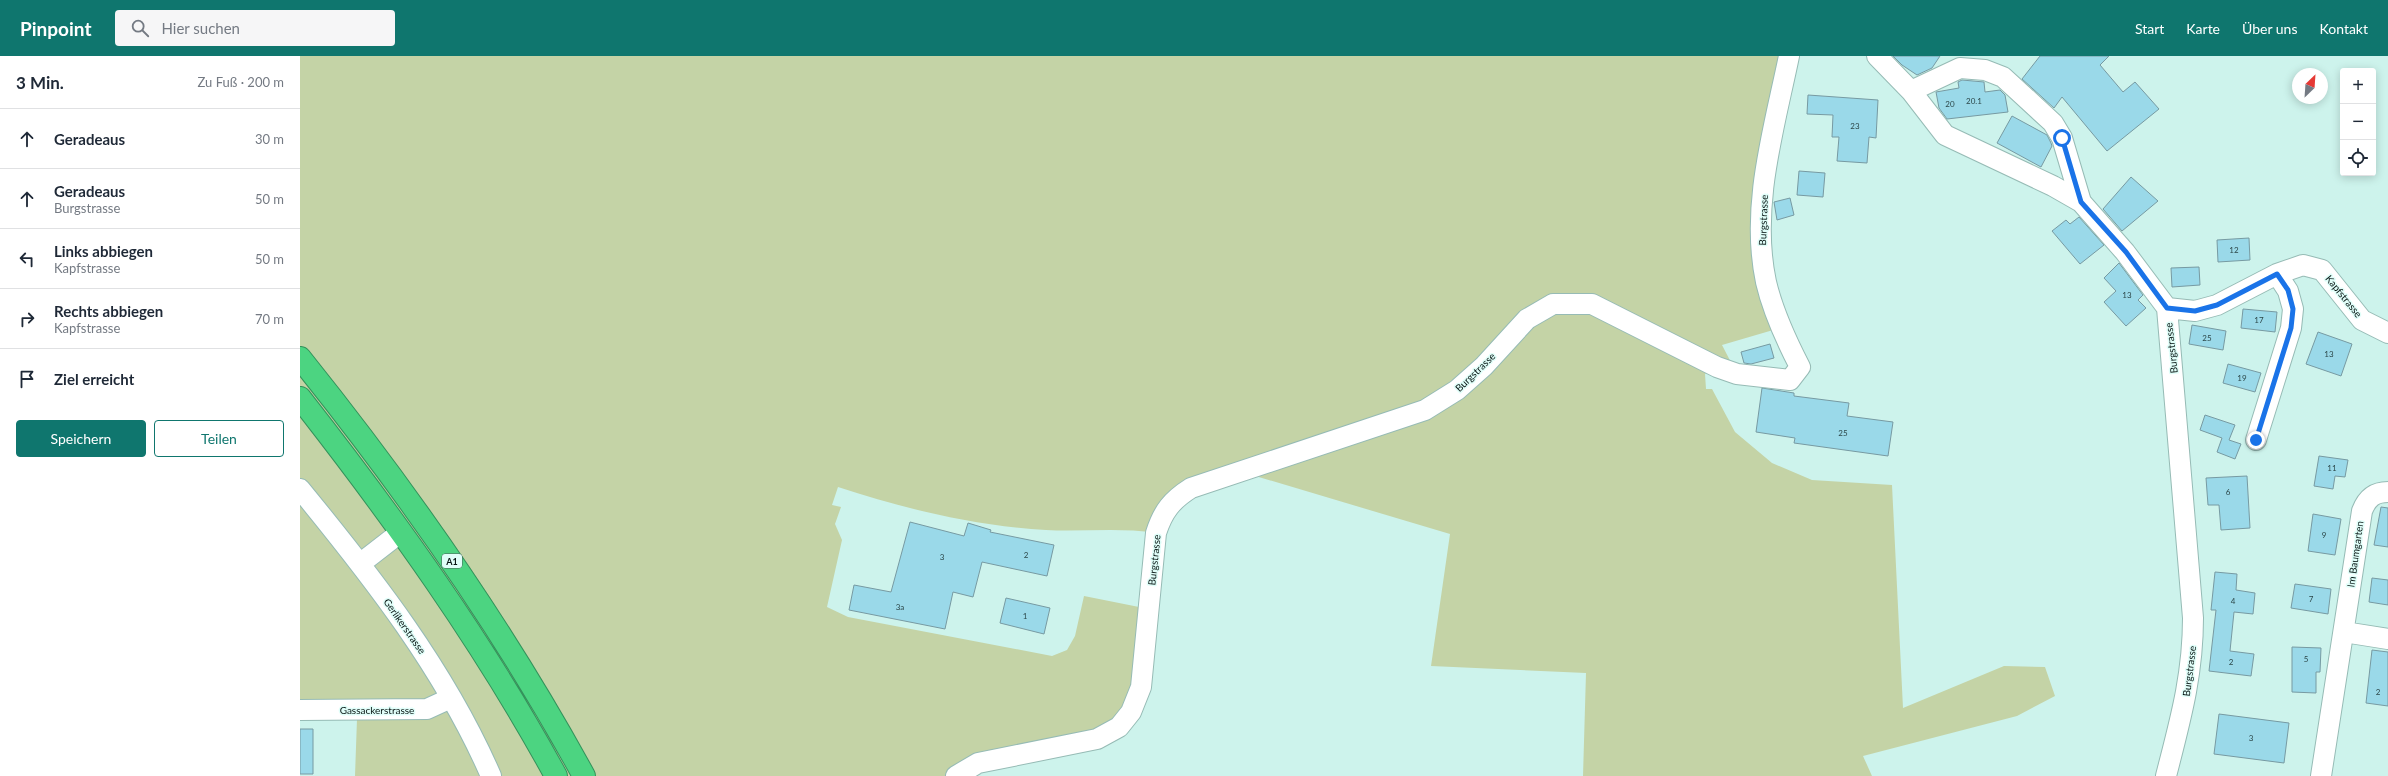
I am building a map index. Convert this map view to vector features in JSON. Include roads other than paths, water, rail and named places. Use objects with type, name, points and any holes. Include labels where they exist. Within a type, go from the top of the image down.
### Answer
[{"type":"highway","name":"A1","points":[[300,358],[370,448],[452,561],[522,668],[584,776]]},
{"type":"highway","name":"A1","points":[[300,398],[401,532],[483,654],[556,776]]},
{"type":"street","name":"Burgstrasse","points":[[956,776],[978,763],[1097,739],[1119,727],[1131,712],[1142,687],[1156,533],[1161,515],[1174,499],[1192,488],[1425,410],[1457,390],[1484,366],[1527,319],[1553,304],[1592,304],[1717,368],[1737,374],[1790,380],[1800,367],[1780,328],[1766,282],[1761,236],[1766,165],[1789,56]]},
{"type":"street","name":"Burgstrasse","points":[[1877,56],[1911,91],[1946,135],[2053,186],[2081,202],[2126,252],[2167,308],[2192,591],[2193,638],[2187,694],[2166,776]]},
{"type":"street","points":[[1911,91],[1960,68],[1985,70],[2003,77],[2053,123],[2062,138],[2081,202]]},
{"type":"street","name":"Kapfstrasse","points":[[2167,308],[2195,311],[2217,305],[2277,274],[2302,265],[2322,270],[2362,320],[2388,333]]},
{"type":"street","points":[[2256,440],[2291,328],[2291,303],[2288,290],[2277,274]]},
{"type":"street","name":"Gerlikerstrasse","points":[[300,489],[361,563],[420,646],[451,698],[491,776]]},
{"type":"street","name":"Im Baumgarten","points":[[2321,776],[2362,511],[2369,498],[2374,494],[2388,492]]},
{"type":"street","points":[[361,563],[401,532]]},
{"type":"street","points":[[2344,632],[2388,638]]},
{"type":"street","name":"Gassackerstrasse","points":[[300,710],[427,710],[451,698]]}]
